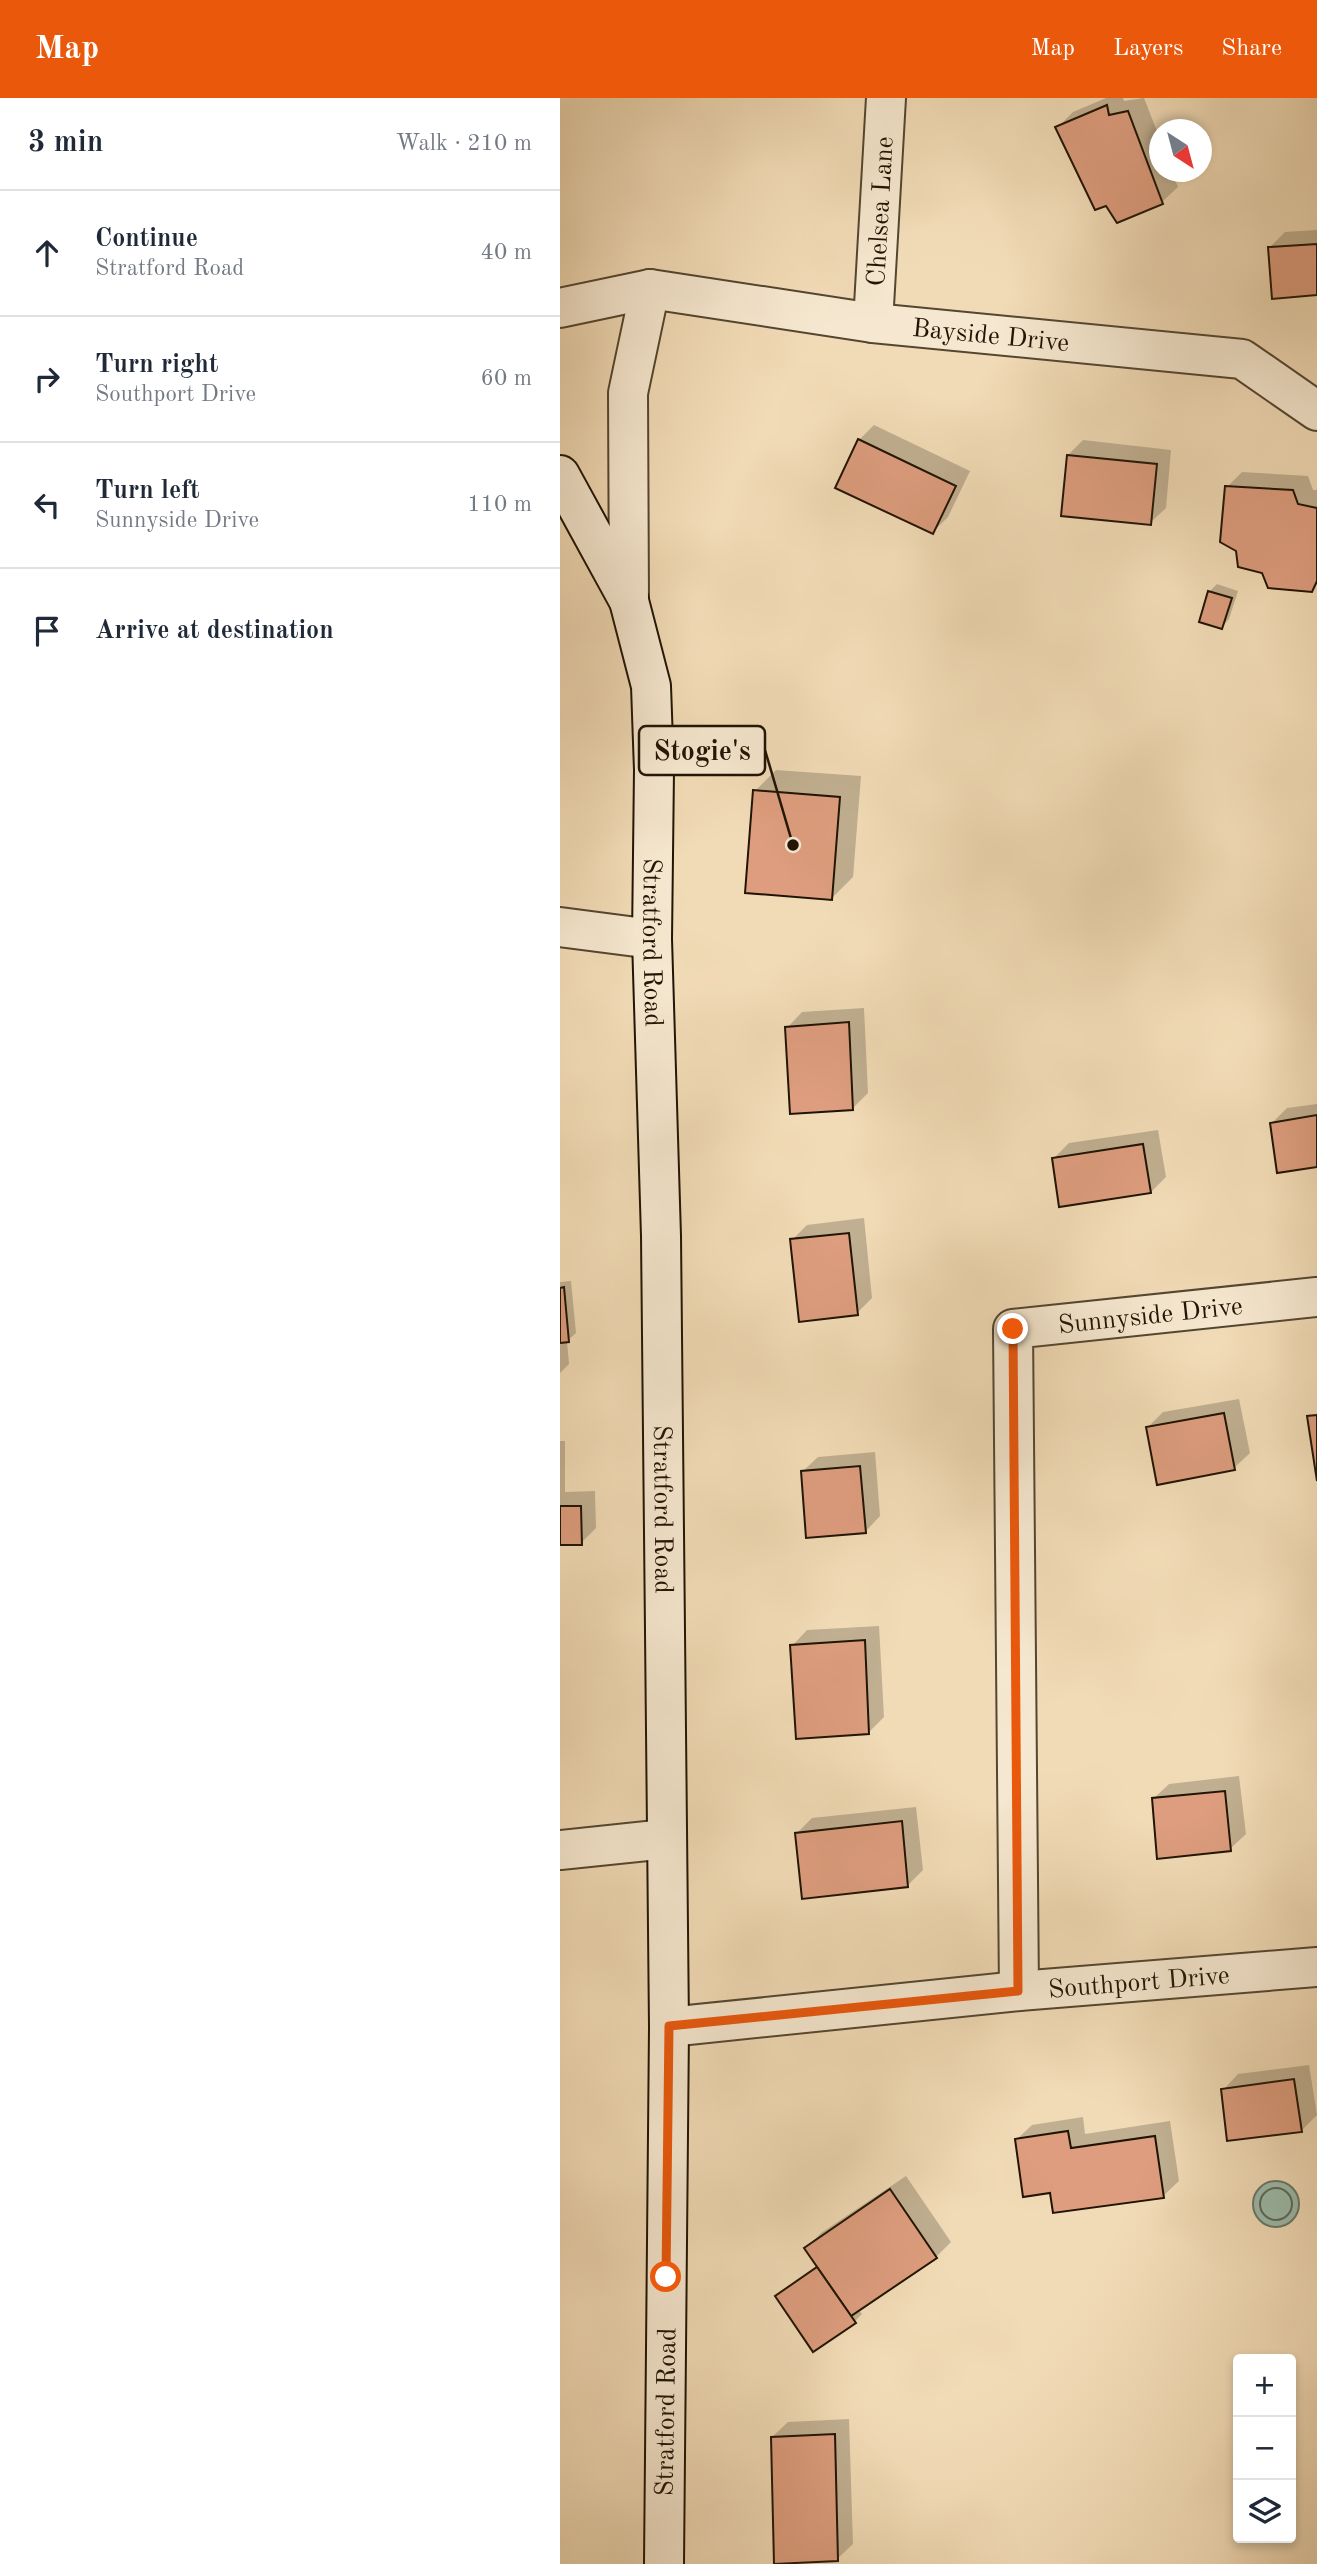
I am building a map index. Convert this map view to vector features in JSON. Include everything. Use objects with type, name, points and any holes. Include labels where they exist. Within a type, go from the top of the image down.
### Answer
[{"type":"street","name":"Chelsea Lane","points":[[873,323],[886,98]]},
{"type":"street","name":"Bayside Drive","points":[[560,308],[650,289],[873,323],[1242,359],[1317,411]]},
{"type":"street","points":[[629,601],[628,393],[650,289]]},
{"type":"street","name":"Stratford Road","points":[[560,475],[629,601],[651,686],[654,770],[652,939],[661,1236],[669,2026],[664,2564]]},
{"type":"street","points":[[560,927],[652,939]]},
{"type":"street","name":"Sunnyside Drive","points":[[1018,1991],[1013,1329],[1317,1297]]},
{"type":"street","points":[[560,1850],[667,1839]]},
{"type":"street","name":"Southport Drive","points":[[669,2026],[1018,1991],[1317,1967]]},
{"type":"water","points":[[1276,2181],[1293,2187],[1299,2204],[1293,2221],[1276,2227],[1259,2221],[1253,2204],[1259,2187]]},
{"type":"building","points":[[1107,105],[1109,115],[1128,111],[1149,167],[1149,182],[1155,182],[1163,204],[1117,223],[1106,206],[1095,210],[1055,127]]},
{"type":"building","points":[[1317,244],[1317,295],[1272,299],[1268,247]]},
{"type":"building","points":[[858,439],[956,486],[933,534],[835,488]]},
{"type":"building","points":[[1067,455],[1157,464],[1151,525],[1061,516]]},
{"type":"building","points":[[1225,486],[1293,490],[1298,504],[1317,508],[1317,581],[1312,592],[1268,588],[1262,573],[1238,567],[1236,551],[1220,542]]},
{"type":"building","points":[[1208,591],[1232,598],[1222,629],[1199,622]]},
{"type":"building","points":[[753,790],[840,797],[832,900],[745,893]]},
{"type":"building","points":[[849,1022],[853,1110],[790,1114],[785,1027]]},
{"type":"building","points":[[1317,1115],[1317,1167],[1277,1173],[1270,1123]]},
{"type":"building","points":[[1143,1144],[1151,1193],[1059,1207],[1052,1158]]},
{"type":"building","points":[[849,1233],[858,1315],[799,1322],[790,1239]]},
{"type":"building","points":[[564,1287],[569,1342],[560,1343],[560,1288]]},
{"type":"building","points":[[1224,1413],[1235,1470],[1157,1485],[1146,1427]]},
{"type":"building","points":[[1317,1415],[1317,1481],[1307,1416]]},
{"type":"building","points":[[860,1466],[866,1533],[806,1538],[801,1471]]},
{"type":"building","points":[[560,1506],[581,1506],[582,1545],[560,1545]]},
{"type":"building","points":[[865,1640],[869,1734],[796,1739],[790,1645]]},
{"type":"building","points":[[1225,1791],[1231,1851],[1157,1859],[1152,1798]]},
{"type":"building","points":[[902,1821],[908,1887],[802,1899],[795,1833]]},
{"type":"building","points":[[1294,2079],[1302,2132],[1227,2141],[1221,2089]]},
{"type":"building","points":[[1068,2131],[1071,2148],[1155,2136],[1164,2198],[1053,2213],[1050,2193],[1023,2197],[1015,2139]]},
{"type":"building","points":[[890,2189],[937,2258],[851,2316],[804,2248]]},
{"type":"building","points":[[817,2267],[856,2323],[813,2352],[775,2296]]},
{"type":"building","points":[[835,2434],[838,2561],[774,2564],[771,2437]]},
{"type":"place","name":"Stogie's","points":[[793,845]]},
{"type":"route","points":[[666,2277],[669,2026],[1018,1991],[1013,1329]]}]
